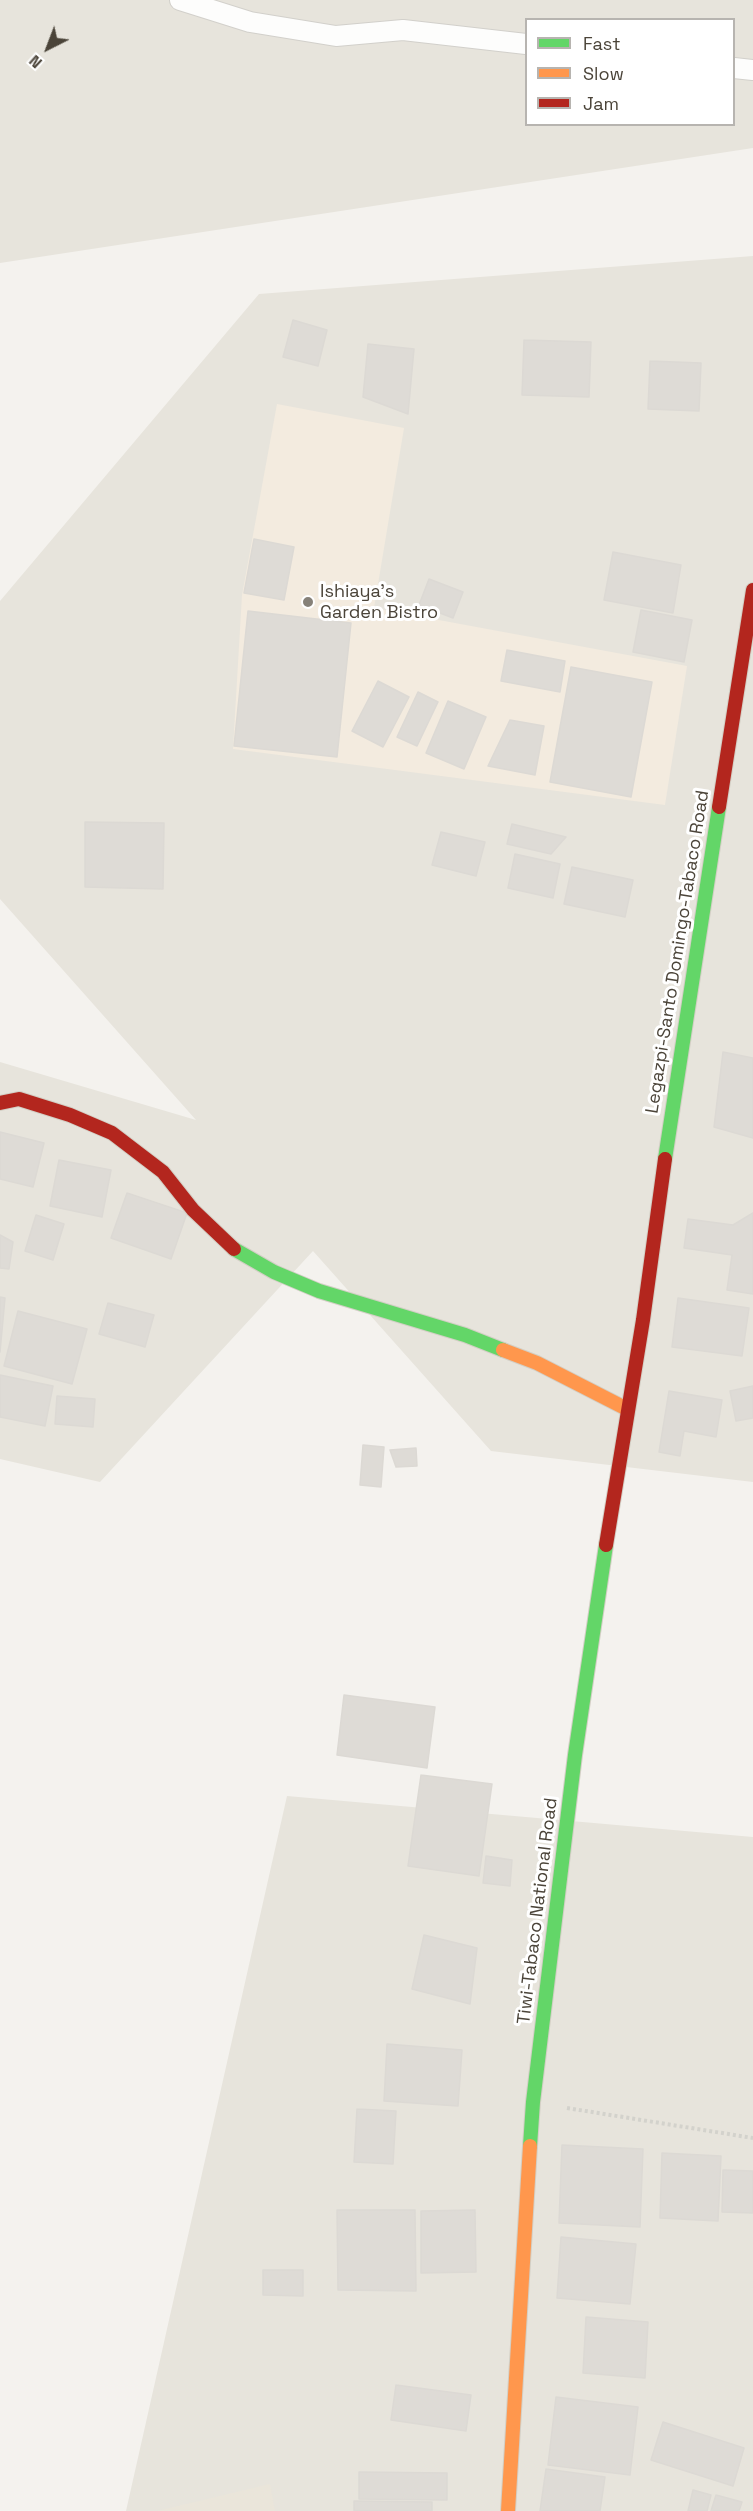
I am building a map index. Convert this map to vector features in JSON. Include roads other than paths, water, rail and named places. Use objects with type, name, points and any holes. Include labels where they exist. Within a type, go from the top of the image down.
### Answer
[{"type":"main road","name":"Legazpi-Santo Domingo-Tabaco Road","points":[[643,1320],[672,1110],[753,590]]},
{"type":"main road","points":[[0,1103],[19,1100],[70,1114],[112,1133],[163,1172],[193,1210],[229,1246],[274,1272],[319,1291],[465,1335],[537,1363],[627,1409]]},
{"type":"main road","name":"Tiwi-Tabaco National Road","points":[[508,2511],[533,2102],[575,1755],[627,1409],[643,1320]]},
{"type":"lane","points":[[180,0],[250,22],[336,36],[403,30],[525,44]]},
{"type":"lane","points":[[735,68],[753,70]]},
{"type":"place","name":"Ishiaya's Garden Bistro","points":[[308,602]]}]
